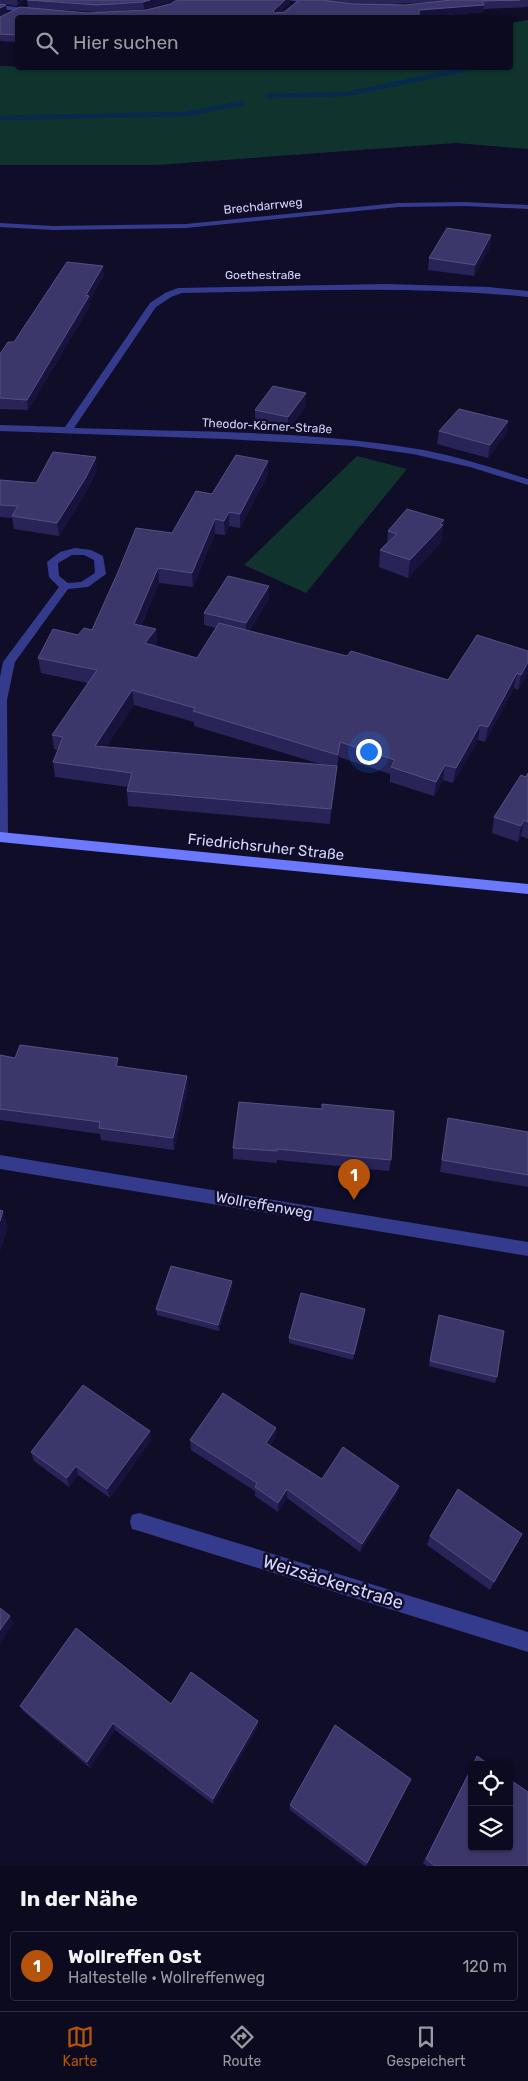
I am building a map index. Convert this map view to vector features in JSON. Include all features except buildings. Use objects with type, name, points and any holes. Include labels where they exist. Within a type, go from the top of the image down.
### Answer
[{"type":"main road","name":"Friedrichsruher Straße","points":[[1,837],[528,888]]},
{"type":"street","points":[[6,17],[19,10],[30,0]]},
{"type":"street","points":[[292,3],[300,1],[318,3]]},
{"type":"street","points":[[0,7],[39,12]]},
{"type":"street","name":"Brechdarrweg","points":[[0,225],[53,228],[186,226],[398,205],[465,204],[528,207]]},
{"type":"street","name":"Goethestraße","points":[[68,430],[153,305],[168,295],[181,290],[386,287],[488,290],[528,294]]},
{"type":"street","name":"Theodor-Körner-Straße","points":[[0,428],[226,436],[355,443],[413,451],[473,464],[528,482]]},
{"type":"street","points":[[1,837],[1,700],[9,662],[65,586]]},
{"type":"street","name":"Wollreffenweg","points":[[0,1162],[528,1249]]},
{"type":"street","name":"Weizsäckerstraße","points":[[139,1522],[528,1642]]},
{"type":"green space","points":[[528,20],[528,149],[456,143],[156,165],[0,165],[0,66],[15,66],[15,70],[513,70],[513,23]]},
{"type":"green space","points":[[357,456],[407,469],[306,593],[244,565]]},
{"type":"waterway","points":[[268,96],[347,94],[461,70]]},
{"type":"waterway","points":[[0,118],[186,114],[242,103]]},
{"type":"place","name":"Wollreffen Ost","points":[[354,1200]]}]
